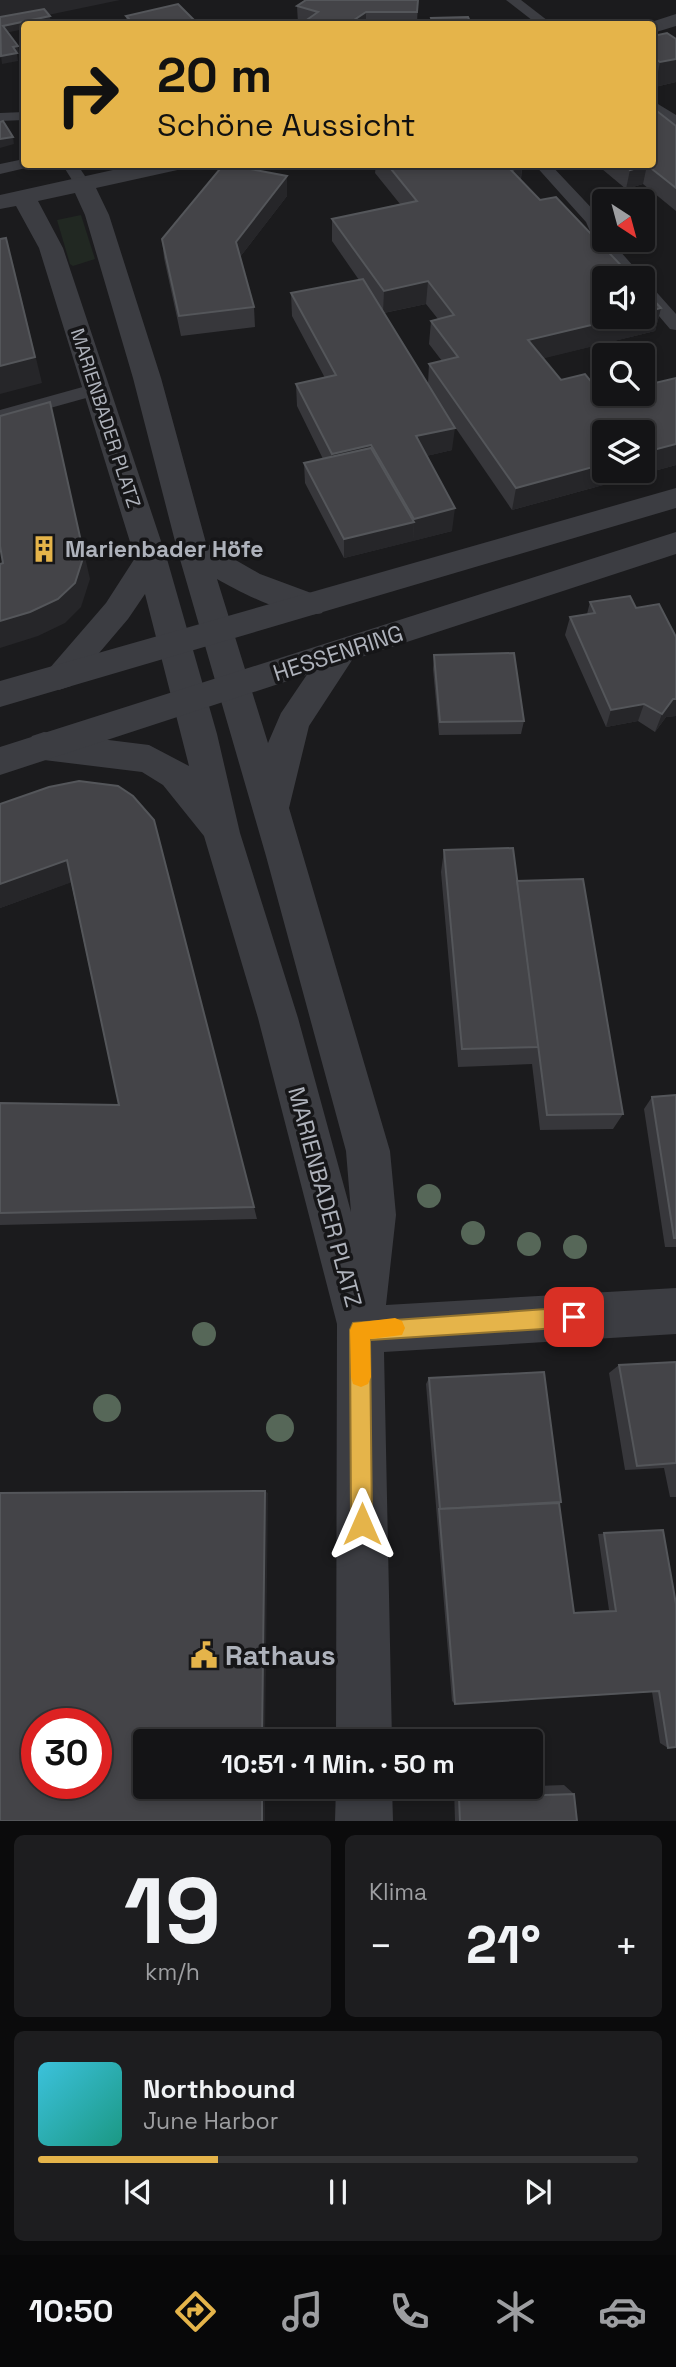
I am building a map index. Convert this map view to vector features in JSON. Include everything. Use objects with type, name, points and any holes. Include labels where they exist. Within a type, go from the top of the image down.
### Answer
[{"type":"street","points":[[656,26],[676,20]]},
{"type":"street","points":[[656,110],[676,126]]},
{"type":"street","points":[[0,203],[157,168]]},
{"type":"street","name":"MARIENBADER PLATZ","points":[[83,185],[92,201],[85,270],[97,389],[151,559],[190,701],[222,834],[278,1018],[360,1330]]},
{"type":"street","name":"MARIENBADER PLATZ","points":[[24,198],[51,248],[85,270],[192,549],[271,811],[368,1150],[374,1215],[360,1330]]},
{"type":"street","points":[[0,694],[676,498]]},
{"type":"street","name":"HESSENRING","points":[[0,761],[676,543]]},
{"type":"street","points":[[192,549],[232,576],[258,588],[311,605]]},
{"type":"street","points":[[59,677],[117,611],[151,559]]},
{"type":"street","name":"MARIENBADER PLATZ","points":[[271,811],[283,751],[293,722],[339,653]]},
{"type":"street","name":"MARIENBADER PLATZ","points":[[44,746],[149,759],[176,775],[222,834]]},
{"type":"street","points":[[364,1729],[360,1330],[676,1311]]},
{"type":"street","points":[[364,1799],[364,1821]]},
{"type":"lane","points":[[513,0],[541,21]]},
{"type":"lane","points":[[0,117],[21,116]]},
{"type":"lane","points":[[0,169],[21,165]]},
{"type":"lane","points":[[72,168],[83,185]]},
{"type":"lane","points":[[545,168],[594,220],[602,241],[625,266]]},
{"type":"lane","points":[[655,300],[676,325]]},
{"type":"lane","points":[[0,416],[97,389]]},
{"type":"shaded area","points":[[0,0],[120,0],[0,25]]},
{"type":"shaded area","points":[[81,215],[95,259],[73,266],[70,264],[57,220]]},
{"type":"building","points":[[306,0],[418,0],[417,12],[366,12],[352,21],[305,21],[318,12],[297,6]]},
{"type":"building","points":[[178,4],[195,21],[131,21],[126,16]]},
{"type":"building","points":[[44,9],[50,16],[3,26],[18,46],[13,47],[17,53],[1,56],[0,17]]},
{"type":"building","points":[[468,17],[470,21],[432,21],[431,18]]},
{"type":"building","points":[[667,33],[676,39],[676,59],[660,62],[656,59],[656,35]]},
{"type":"building","points":[[656,110],[676,126],[676,188],[651,168],[656,168]]},
{"type":"building","points":[[3,121],[13,137],[0,139],[0,122]]},
{"type":"building","points":[[221,168],[245,168],[287,176],[236,242],[254,307],[179,316],[162,239]]},
{"type":"building","points":[[390,168],[518,168],[511,170],[540,200],[556,197],[592,235],[592,252],[608,252],[622,266],[592,266],[592,325],[528,340],[561,380],[585,374],[592,383],[592,406],[655,406],[655,383],[676,378],[676,444],[655,450],[655,420],[592,420],[592,467],[516,488],[429,364],[458,357],[431,321],[454,315],[428,281],[384,291],[332,219],[417,201]]},
{"type":"building","points":[[6,238],[35,357],[0,366],[0,239]]},
{"type":"building","points":[[363,279],[455,428],[416,436],[455,508],[414,519],[371,445],[332,454],[296,384],[336,375],[291,293]]},
{"type":"building","name":"Marienbader Höfe","points":[[50,402],[84,555],[75,583],[58,599],[30,612],[0,621],[0,564],[3,563],[0,546],[0,416]]},
{"type":"building","points":[[371,448],[414,522],[344,539],[304,463]]},
{"type":"building","points":[[630,596],[636,608],[659,604],[676,637],[676,699],[673,699],[662,714],[644,704],[611,710],[570,617],[595,613],[590,602]]},
{"type":"building","points":[[514,653],[524,721],[440,722],[434,655]]},
{"type":"building","points":[[79,781],[118,786],[133,796],[154,820],[254,1207],[0,1213],[0,1103],[119,1105],[67,860],[0,884],[0,804],[49,787]]},
{"type":"building","points":[[513,848],[539,1047],[462,1049],[444,850]]},
{"type":"building","points":[[583,879],[623,1114],[547,1115],[517,881]]},
{"type":"building","points":[[676,1095],[676,1238],[674,1238],[652,1097]]},
{"type":"building","points":[[676,1362],[676,1463],[637,1466],[619,1365]]},
{"type":"building","points":[[544,1372],[561,1502],[440,1509],[429,1378]]},
{"type":"building","name":"Rathaus","points":[[265,1491],[262,1729],[133,1729],[133,1799],[262,1799],[262,1821],[0,1821],[0,1493]]},
{"type":"building","points":[[559,1503],[574,1613],[616,1611],[604,1533],[663,1530],[676,1604],[676,1747],[668,1748],[659,1691],[455,1704],[439,1509]]},
{"type":"building","points":[[574,1794],[577,1821],[460,1821],[459,1799],[543,1799],[543,1795]]},
{"type":"slow traffic","points":[[361,1377],[360,1330],[395,1328]]},
{"type":"place","name":"Marienbader Höfe","points":[[44,549]]},
{"type":"place","name":"Rathaus","points":[[204,1655]]},
{"type":"route","points":[[362,1524],[360,1330],[574,1317]]}]
